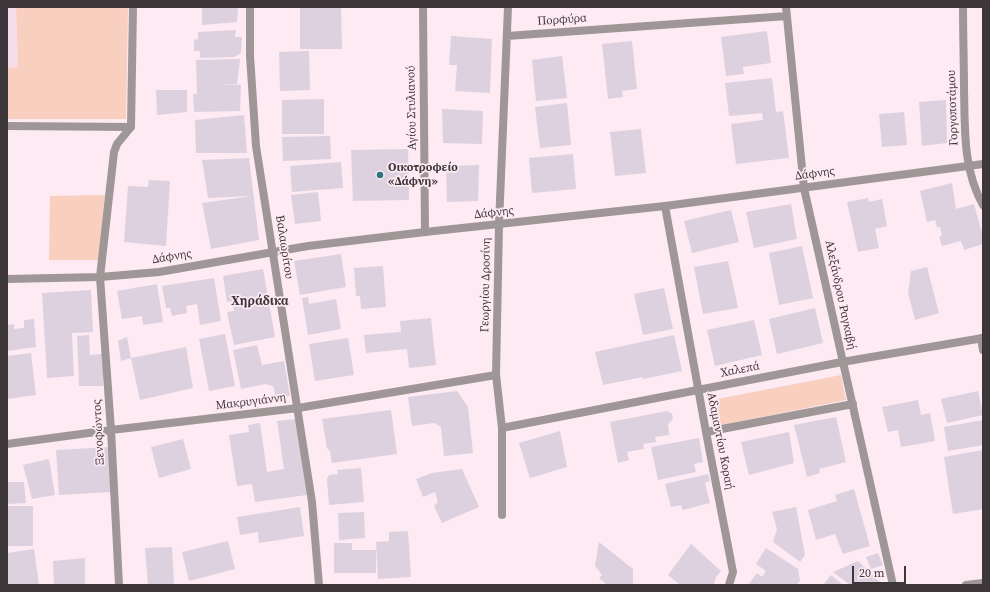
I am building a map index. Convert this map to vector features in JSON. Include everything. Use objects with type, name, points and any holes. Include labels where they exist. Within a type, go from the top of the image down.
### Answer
[{"type":"street","points":[[7,126],[131,127],[133,7]]},
{"type":"street","name":"Βαλαωρίτου","points":[[250,7],[250,56],[256,146],[312,502],[318,585]]},
{"type":"street","name":"Αγίου Στυλιανού","points":[[423,7],[425,232]]},
{"type":"street","name":"Γεωργίου Δροσίνη","points":[[502,515],[502,428],[496,375],[499,224],[508,7]]},
{"type":"street","name":"Γοργοποτάμου","points":[[963,7],[965,142],[969,166],[977,195],[983,205]]},
{"type":"street","name":"Πορφύρα","points":[[507,36],[787,11]]},
{"type":"street","name":"Αλεξάνδρου Ραγκαβή","points":[[787,11],[804,188],[893,585]]},
{"type":"street","name":"Ξενοφώντος","points":[[119,585],[111,430],[100,277],[114,152],[131,127]]},
{"type":"street","name":"Δάφνης","points":[[7,279],[100,277],[159,272],[272,252],[425,232],[665,206],[983,164]]},
{"type":"street","name":"Αδαμαντίου Κοραή","points":[[665,206],[733,572],[729,585]]},
{"type":"street","points":[[982,338],[983,350]]},
{"type":"street","name":"Χαλεπά","points":[[502,428],[842,362],[982,338]]},
{"type":"street","name":"Μακρυγιάννη","points":[[7,444],[298,408],[496,375]]},
{"type":"street","points":[[706,432],[853,404]]},
{"type":"street","points":[[966,585],[983,582]]},
{"type":"shaded area","points":[[7,7],[16,7],[18,67],[7,68]]},
{"type":"shaded area","points":[[16,7],[128,7],[126,119],[7,119],[7,68],[18,67]]},
{"type":"shaded area","points":[[105,195],[99,260],[49,260],[50,196]]},
{"type":"shaded area","points":[[841,375],[846,400],[717,426],[712,400]]},
{"type":"building","points":[[202,7],[238,7],[237,22],[202,25]]},
{"type":"building","points":[[300,7],[341,7],[342,49],[300,49]]},
{"type":"building","points":[[236,30],[235,37],[242,37],[241,53],[234,57],[200,58],[200,51],[194,51],[194,40],[198,39],[198,32]]},
{"type":"building","points":[[767,31],[771,63],[743,67],[744,74],[726,76],[721,37]]},
{"type":"building","points":[[451,36],[492,39],[490,93],[455,91],[457,65],[449,65]]},
{"type":"building","points":[[632,41],[637,89],[622,91],[623,97],[608,99],[602,44]]},
{"type":"building","points":[[309,51],[310,90],[280,91],[279,52]]},
{"type":"building","points":[[562,56],[567,98],[536,101],[532,60]]},
{"type":"building","points":[[240,59],[237,84],[216,84],[241,85],[240,111],[194,112],[193,94],[197,94],[196,60]]},
{"type":"building","points":[[772,78],[776,112],[783,111],[789,158],[736,164],[731,124],[763,120],[762,113],[729,116],[725,83]]},
{"type":"building","points":[[156,90],[187,90],[187,112],[157,115]]},
{"type":"building","points":[[324,99],[324,134],[282,134],[282,100]]},
{"type":"building","points":[[946,100],[947,143],[922,146],[919,102]]},
{"type":"building","points":[[567,103],[571,145],[540,148],[535,107]]},
{"type":"building","points":[[442,109],[483,111],[482,144],[443,143]]},
{"type":"building","points":[[904,112],[907,145],[882,147],[879,114]]},
{"type":"building","points":[[244,115],[247,153],[196,153],[195,120]]},
{"type":"building","points":[[641,129],[646,173],[615,176],[610,132]]},
{"type":"building","points":[[330,136],[331,159],[283,161],[282,137]]},
{"type":"building","name":"Οικοτροφείο «Δάφνη»","points":[[408,149],[409,200],[353,201],[351,150]]},
{"type":"building","points":[[573,154],[576,189],[532,193],[529,158]]},
{"type":"building","points":[[249,158],[259,240],[211,249],[202,203],[252,196],[208,198],[202,160]]},
{"type":"building","points":[[341,162],[343,188],[292,192],[290,166]]},
{"type":"building","points":[[479,165],[478,201],[447,202],[446,166]]},
{"type":"building","points":[[149,180],[170,181],[166,246],[124,242],[128,186],[148,187]]},
{"type":"building","points":[[952,183],[956,209],[974,204],[983,237],[983,244],[964,250],[961,241],[942,246],[939,237],[942,236],[940,227],[937,227],[935,220],[927,222],[920,191]]},
{"type":"building","points":[[318,192],[321,221],[295,224],[291,195]]},
{"type":"building","points":[[868,198],[869,202],[882,199],[887,226],[875,229],[879,248],[858,252],[847,202]]},
{"type":"building","points":[[791,204],[797,239],[754,248],[746,212]]},
{"type":"building","points":[[731,210],[739,242],[692,253],[684,221]]},
{"type":"building","points":[[802,246],[813,298],[779,305],[769,253]]},
{"type":"building","points":[[341,254],[346,287],[300,295],[294,261]]},
{"type":"building","points":[[728,261],[738,308],[703,314],[694,267]]},
{"type":"building","points":[[383,266],[386,307],[361,309],[360,296],[356,296],[354,268]]},
{"type":"building","points":[[927,267],[939,313],[915,320],[908,293],[911,271]]},
{"type":"building","points":[[263,269],[275,337],[234,345],[227,312],[234,311],[232,301],[227,302],[223,276]]},
{"type":"building","points":[[214,278],[221,321],[200,325],[197,304],[186,306],[187,313],[172,316],[170,308],[166,308],[162,286]]},
{"type":"building","points":[[157,284],[163,322],[143,325],[142,316],[122,319],[117,291]]},
{"type":"building","points":[[664,288],[673,329],[643,335],[634,294]]},
{"type":"building","points":[[91,290],[93,332],[72,333],[74,376],[47,378],[42,293]]},
{"type":"building","points":[[308,297],[309,304],[336,299],[341,329],[308,335],[302,298]]},
{"type":"building","points":[[815,308],[823,343],[777,354],[769,319]]},
{"type":"building","points":[[431,318],[436,365],[409,368],[407,349],[366,353],[364,335],[401,332],[400,321]]},
{"type":"building","points":[[34,319],[36,347],[7,351],[7,325],[14,324],[14,329],[24,328],[24,320]]},
{"type":"building","points":[[754,320],[762,355],[715,366],[707,330]]},
{"type":"building","points":[[225,334],[235,386],[209,391],[199,339]]},
{"type":"building","points":[[89,335],[90,355],[103,354],[103,386],[79,386],[77,336]]},
{"type":"building","points":[[674,335],[682,371],[603,385],[595,352]]},
{"type":"building","points":[[127,337],[131,358],[121,361],[118,341]]},
{"type":"building","points":[[348,338],[354,375],[315,381],[309,344]]},
{"type":"building","points":[[257,345],[262,365],[284,361],[290,396],[276,398],[273,386],[265,384],[241,389],[233,350]]},
{"type":"building","points":[[186,347],[193,388],[140,400],[131,358]]},
{"type":"building","points":[[31,353],[36,395],[7,399],[7,356]]},
{"type":"building","points":[[457,391],[468,407],[473,453],[444,456],[441,427],[434,423],[412,426],[408,397]]},
{"type":"building","points":[[978,391],[983,415],[947,423],[941,399]]},
{"type":"building","points":[[918,400],[921,415],[930,413],[935,441],[901,447],[898,430],[888,432],[882,407]]},
{"type":"building","points":[[391,410],[397,454],[332,463],[330,451],[327,448],[322,419]]},
{"type":"building","points":[[667,411],[672,414],[673,419],[668,424],[669,435],[655,437],[656,442],[643,444],[644,449],[627,452],[629,460],[618,463],[610,422]]},
{"type":"building","points":[[836,417],[846,462],[819,469],[820,473],[807,477],[794,425]]},
{"type":"building","points":[[296,419],[307,495],[255,502],[252,484],[237,486],[229,435],[249,432],[248,425],[260,423],[267,472],[284,469],[277,421]]},
{"type":"building","points":[[983,420],[983,445],[948,451],[944,427]]},
{"type":"building","points":[[560,431],[567,467],[530,478],[519,443]]},
{"type":"building","points":[[789,432],[794,463],[749,475],[741,442]]},
{"type":"building","points":[[699,438],[703,462],[694,464],[696,472],[658,480],[651,447]]},
{"type":"building","points":[[183,439],[191,469],[159,478],[151,447]]},
{"type":"building","points":[[109,447],[112,492],[59,495],[56,450]]},
{"type":"building","points":[[983,450],[983,509],[953,514],[944,457]]},
{"type":"building","points":[[49,459],[55,495],[32,499],[23,465]]},
{"type":"building","points":[[361,468],[364,502],[329,505],[327,479],[329,475],[338,474],[337,470]]},
{"type":"building","points":[[462,469],[479,507],[442,523],[434,506],[438,502],[435,492],[423,497],[416,479],[432,473]]},
{"type":"building","points":[[708,474],[710,481],[705,483],[710,503],[683,510],[681,505],[671,507],[665,484]]},
{"type":"building","points":[[7,482],[24,482],[26,503],[7,504]]},
{"type":"building","points":[[854,489],[870,546],[843,554],[835,534],[816,540],[808,510],[837,501],[835,495]]},
{"type":"building","points":[[7,506],[33,506],[33,546],[7,546]]},
{"type":"building","points":[[300,507],[304,536],[259,543],[258,532],[240,535],[237,517]]},
{"type":"building","points":[[796,507],[805,555],[800,562],[773,542],[777,529],[772,512]]},
{"type":"building","points":[[364,512],[365,538],[339,540],[338,513]]},
{"type":"building","points":[[408,531],[411,577],[378,579],[376,542],[389,541],[389,532]]},
{"type":"building","points":[[228,541],[235,569],[189,581],[182,552]]},
{"type":"building","points":[[599,542],[633,569],[633,585],[607,585],[599,578],[602,575],[595,566]]},
{"type":"building","points":[[334,543],[352,543],[352,550],[376,550],[376,573],[334,573]]},
{"type":"building","points":[[691,544],[721,571],[716,577],[714,585],[680,585],[668,575]]},
{"type":"building","points":[[172,547],[174,585],[148,585],[145,548]]},
{"type":"building","points":[[766,548],[798,569],[800,581],[796,585],[748,585],[757,573],[762,577],[766,571],[756,564]]},
{"type":"building","points":[[34,549],[39,585],[7,585],[7,553]]},
{"type":"building","points":[[878,553],[883,565],[871,569],[866,557]]},
{"type":"building","points":[[85,558],[85,585],[54,585],[53,561]]},
{"type":"building","points":[[858,561],[880,582],[878,585],[850,585],[833,572]]},
{"type":"building","points":[[831,575],[843,585],[823,585]]},
{"type":"place","name":"Οικοτροφείο «Δάφνη»","points":[[380,175]]},
{"type":"district","name":"Χηράδικα","points":[[260,302]]}]
